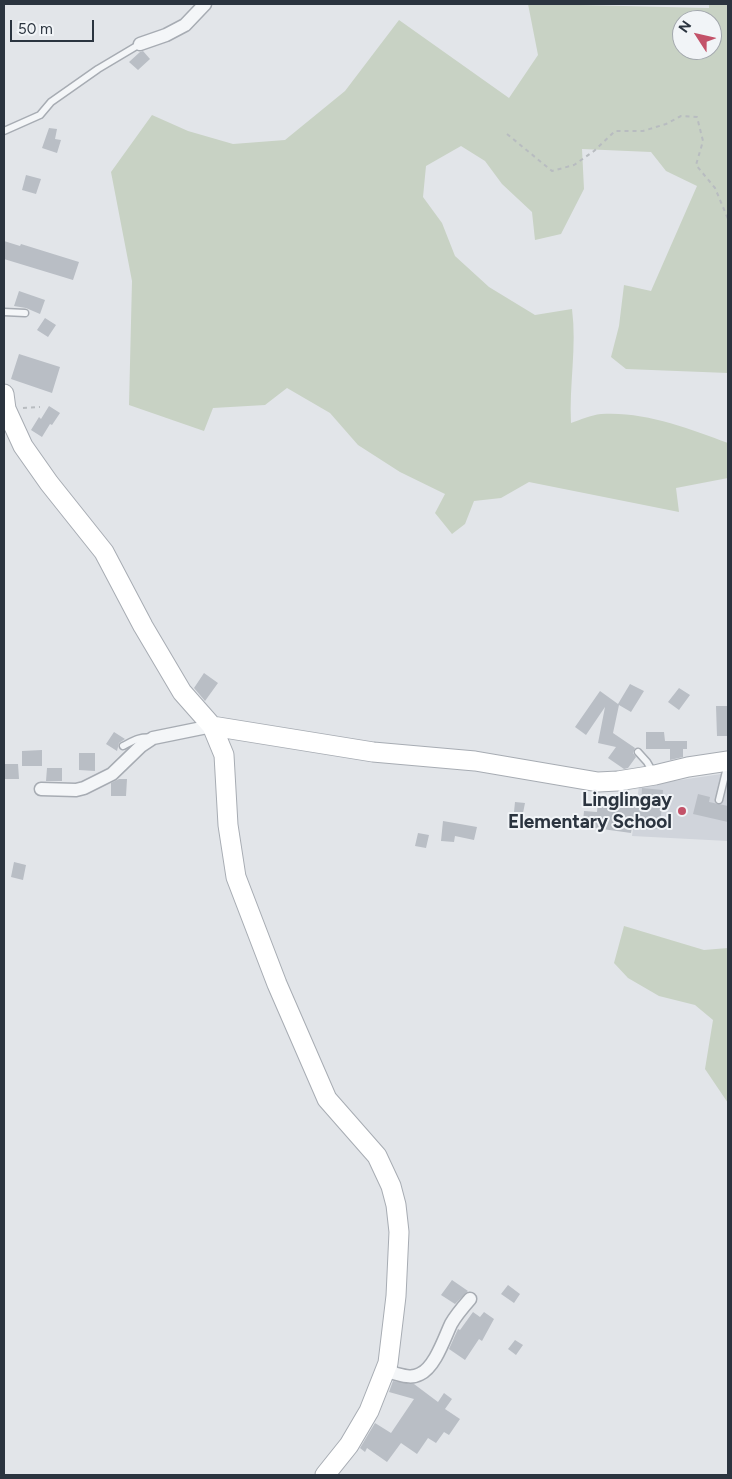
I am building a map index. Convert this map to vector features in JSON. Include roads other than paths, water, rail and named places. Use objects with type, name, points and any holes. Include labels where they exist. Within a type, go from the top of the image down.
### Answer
[{"type":"street","points":[[140,44],[166,35],[185,25],[206,4]]},
{"type":"street","points":[[4,394],[6,409],[23,446],[49,483],[104,552],[143,626],[182,692],[212,726],[224,755],[228,825],[236,877],[277,984],[327,1099],[377,1156],[391,1186],[396,1205],[398,1232],[396,1296],[388,1363],[369,1411],[349,1445],[325,1475]]},
{"type":"street","points":[[41,789],[76,790],[84,788],[112,774],[141,746],[153,738],[212,726],[373,752],[475,761],[598,782],[655,775],[688,767],[728,762]]},
{"type":"street","points":[[388,1363],[393,1373],[413,1377],[422,1374],[429,1367],[458,1313],[470,1299]]},
{"type":"lane","points":[[4,131],[40,115],[50,102],[98,69],[140,44]]},
{"type":"lane","points":[[4,312],[25,313]]},
{"type":"lane","points":[[123,746],[136,739],[144,737],[153,738]]},
{"type":"lane","points":[[638,752],[648,762],[655,775]]},
{"type":"lane","points":[[719,800],[728,762]]},
{"type":"place","name":"Linglingay Elementary School","points":[[682,811]]}]
